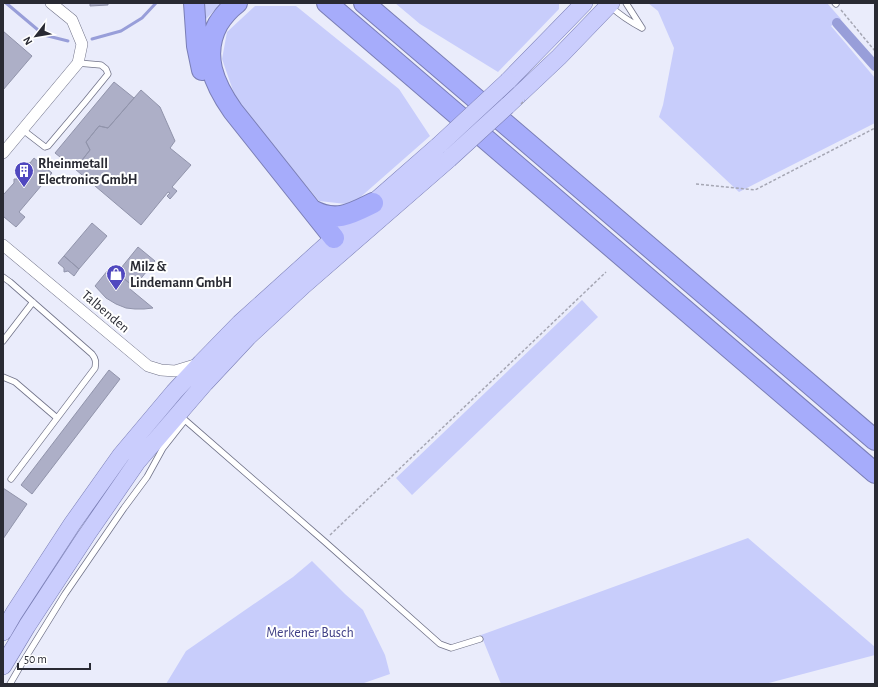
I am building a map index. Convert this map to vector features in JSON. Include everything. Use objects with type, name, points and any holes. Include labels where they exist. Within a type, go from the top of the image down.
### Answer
[{"type":"highway","points":[[194,3],[198,56],[204,74],[214,94],[229,117],[333,246]]},
{"type":"highway","points":[[237,3],[225,13],[214,32],[210,48],[210,62],[214,75],[223,96],[233,111],[312,210],[333,246]]},
{"type":"highway","points":[[366,4],[875,440]]},
{"type":"highway","points":[[326,5],[875,473]]},
{"type":"highway","points":[[312,210],[318,214],[340,216],[351,214],[373,203]]},
{"type":"main road","points":[[3,632],[72,524],[121,455],[200,363],[240,323],[443,152],[508,81],[584,3]]},
{"type":"main road","points":[[3,666],[31,619],[137,462],[205,383],[373,203],[521,94],[559,57],[609,4]]},
{"type":"street","points":[[3,153],[78,63],[82,44],[72,20],[52,3]]},
{"type":"street","name":"Talbenden","points":[[3,245],[148,366],[161,370],[175,371],[200,363]]},
{"type":"lane","points":[[609,4],[631,23],[642,28],[626,3]]},
{"type":"lane","points":[[23,130],[45,147],[48,146],[108,74],[106,69],[101,65],[78,63]]},
{"type":"lane","points":[[3,278],[10,282],[92,354],[96,363],[95,368],[11,478]]},
{"type":"lane","points":[[3,341],[33,302]]},
{"type":"lane","points":[[3,377],[15,382],[57,418]]},
{"type":"lane","points":[[10,684],[65,594],[124,508],[148,478],[163,448],[186,420],[440,644],[451,648],[480,639]]},
{"type":"path","points":[[835,3],[875,51]]},
{"type":"path","points":[[696,184],[755,190],[875,128]]},
{"type":"path","points":[[324,541],[606,272]]},
{"type":"green space","points":[[203,3],[222,3],[204,21]]},
{"type":"green space","points":[[395,3],[559,3],[559,9],[498,72],[420,24]]},
{"type":"green space","points":[[648,3],[827,3],[841,19],[831,26],[875,78],[875,123],[739,192],[659,117],[663,105],[674,48],[658,11]]},
{"type":"green space","points":[[255,6],[296,6],[399,89],[430,136],[356,201],[346,204],[319,201],[237,102],[222,59],[227,32]]},
{"type":"green space","points":[[582,300],[598,317],[412,495],[396,478]]},
{"type":"green space","points":[[748,538],[875,647],[875,655],[765,684],[501,684],[481,635]]},
{"type":"green space","name":"Merkener Busch","points":[[312,561],[363,610],[385,655],[390,674],[364,684],[166,684],[186,651],[293,577]]},
{"type":"building","points":[[90,3],[108,3],[108,5],[90,6]]},
{"type":"building","points":[[3,31],[32,56],[3,90]]},
{"type":"building","points":[[114,82],[134,98],[108,128],[99,126],[86,142],[90,150],[75,169],[55,153]]},
{"type":"building","points":[[141,90],[160,107],[175,141],[170,148],[191,165],[172,187],[177,191],[170,199],[167,196],[170,193],[168,192],[141,225],[75,169],[90,150],[86,142],[99,126],[108,128]]},
{"type":"building","name":"Rheinmetall Electronics GmbH","points":[[34,158],[52,173],[19,212],[25,217],[16,227],[4,217],[3,218],[3,194],[14,183],[14,179],[17,179],[28,166],[27,163],[30,163]]},
{"type":"building","points":[[92,223],[107,236],[79,269],[64,256]]},
{"type":"building","points":[[138,247],[155,261],[134,287],[117,273]]},
{"type":"building","points":[[64,256],[79,269],[74,276],[68,271],[64,272],[64,268],[58,263]]},
{"type":"building","name":"Milz & Lindemann GmbH","points":[[108,270],[116,277],[119,274],[133,286],[130,289],[153,308],[126,308],[106,298],[95,286]]},
{"type":"building","points":[[109,370],[120,379],[32,494],[21,485]]},
{"type":"building","points":[[3,488],[27,504],[3,539]]},
{"type":"waterway","points":[[6,3],[44,35],[68,41]]},
{"type":"waterway","points":[[92,39],[121,31],[142,18],[156,3]]},
{"type":"waterway","points":[[837,23],[875,66]]},
{"type":"place","name":"Rheinmetall Electronics GmbH","points":[[24,188]]},
{"type":"place","name":"Milz & Lindemann GmbH","points":[[116,291]]}]
